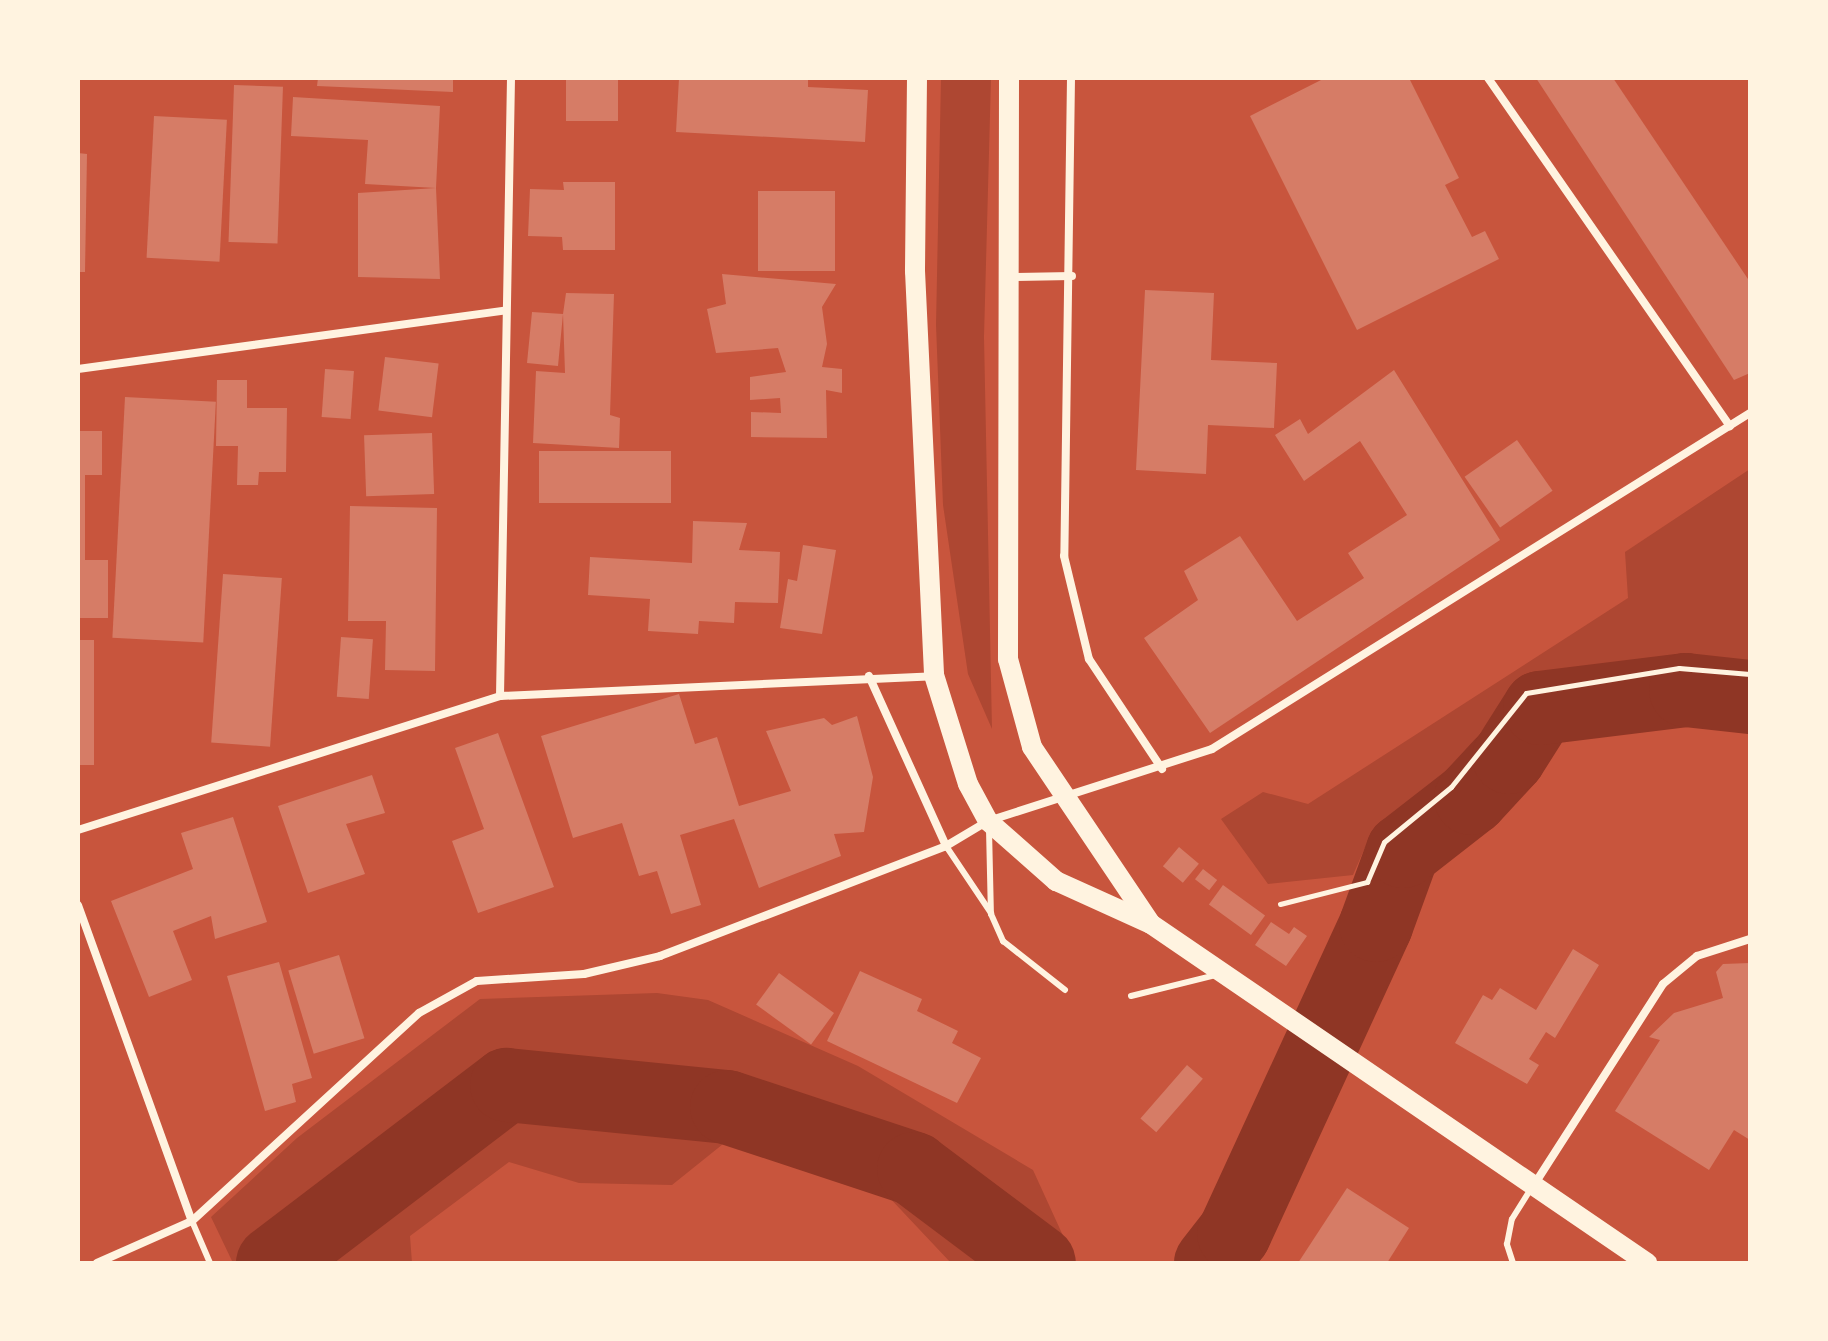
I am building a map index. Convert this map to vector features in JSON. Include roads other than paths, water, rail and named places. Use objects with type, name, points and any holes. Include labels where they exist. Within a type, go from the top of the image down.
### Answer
[{"type":"main road","points":[[917,78],[915,271],[934,675],[968,784],[988,821],[1056,881],[1151,924],[1238,987],[1647,1263]]},
{"type":"main road","points":[[1009,78],[1008,659],[1032,747],[1151,924]]},
{"type":"street","points":[[500,696],[511,78]]},
{"type":"street","points":[[1071,78],[1072,276],[1064,556],[1089,659],[1162,769]]},
{"type":"street","points":[[1488,78],[1730,426]]},
{"type":"street","points":[[1011,277],[1072,276]]},
{"type":"street","points":[[78,369],[506,310]]},
{"type":"street","points":[[97,1263],[192,1221],[419,1013],[477,981],[584,974],[660,956],[946,846],[988,821],[1162,769],[1212,749],[1750,413]]},
{"type":"street","points":[[78,830],[500,696],[934,675]]},
{"type":"street","points":[[869,676],[946,846]]},
{"type":"street","points":[[78,905],[192,1221]]},
{"type":"street","points":[[1533,1185],[1663,984],[1697,956],[1750,939]]},
{"type":"lane","points":[[988,821],[991,914]]},
{"type":"lane","points":[[946,846],[991,914],[1003,941],[1065,990]]},
{"type":"lane","points":[[1131,996],[1219,974]]},
{"type":"lane","points":[[1513,1263],[1507,1244],[1512,1219],[1533,1185]]},
{"type":"lane","points":[[192,1221],[210,1263]]},
{"type":"waterway","points":[[1211,1263],[1234,1234],[1376,925],[1403,851],[1471,798],[1509,757],[1540,708],[1686,690],[1750,697]]},
{"type":"waterway","points":[[273,1263],[507,1085],[727,1107],[914,1169],[1039,1263]]}]
